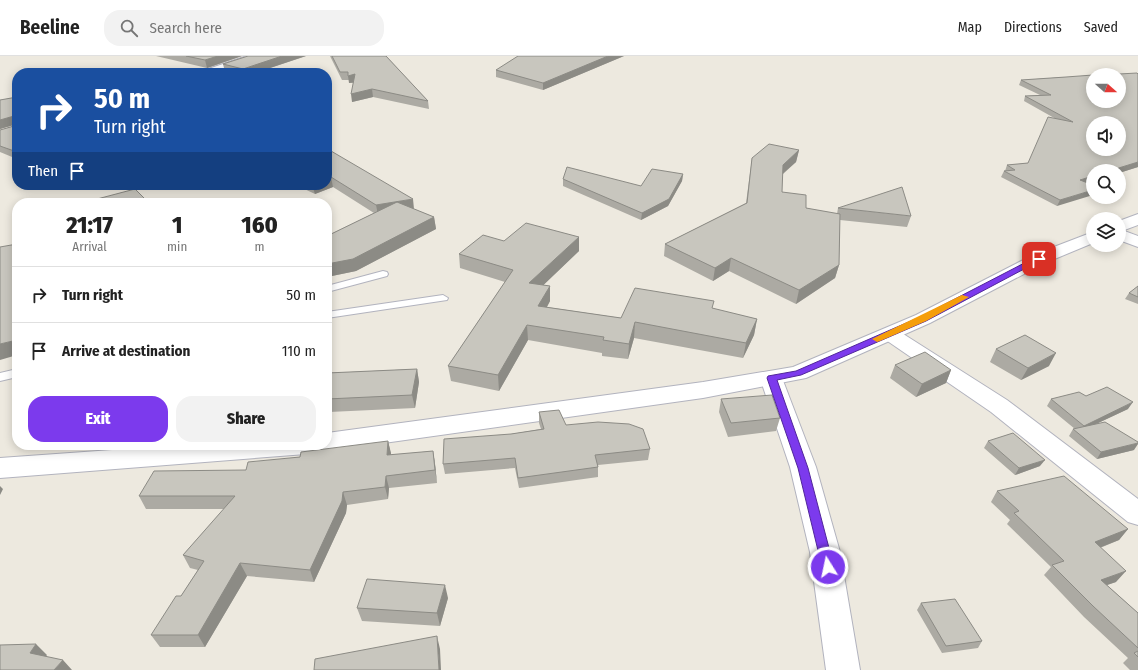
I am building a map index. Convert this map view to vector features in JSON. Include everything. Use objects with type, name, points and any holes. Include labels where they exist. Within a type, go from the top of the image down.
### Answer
[{"type":"street","points":[[221,68],[257,56]]},
{"type":"street","points":[[1126,223],[1138,219]]},
{"type":"street","points":[[1126,237],[1138,242]]},
{"type":"street","points":[[332,441],[703,390],[798,373],[923,319],[1039,259],[1086,240]]},
{"type":"street","points":[[890,334],[999,406],[1138,514]]},
{"type":"street","points":[[771,378],[803,468],[825,552],[843,670]]},
{"type":"street","points":[[0,468],[239,450]]},
{"type":"lane","points":[[332,288],[383,274]]},
{"type":"lane","points":[[332,314],[443,298]]},
{"type":"lane","points":[[0,376],[12,374]]},
{"type":"building","points":[[186,56],[218,56],[205,60]]},
{"type":"building","points":[[248,56],[282,56],[246,68],[223,64]]},
{"type":"building","points":[[332,56],[386,56],[428,101],[372,89],[351,94],[355,74],[348,76],[348,72],[340,72]]},
{"type":"building","points":[[518,56],[608,56],[543,83],[496,70]]},
{"type":"building","points":[[1137,73],[1138,162],[1126,166],[1126,164],[1086,164],[1086,178],[1080,180],[1086,182],[1086,192],[1060,200],[1004,171],[1015,170],[1007,165],[1028,163],[1048,117],[1073,122],[1025,96],[1051,95],[1021,80],[1086,75],[1086,108],[1126,108],[1126,74]]},
{"type":"building","points":[[12,98],[12,117],[0,120],[0,100]]},
{"type":"building","points":[[12,127],[12,150],[0,146],[0,130]]},
{"type":"building","points":[[769,144],[799,150],[783,165],[782,192],[806,195],[806,208],[840,214],[839,265],[799,290],[731,258],[715,268],[665,244],[747,203],[752,158]]},
{"type":"building","points":[[332,152],[413,199],[376,205],[332,178]]},
{"type":"building","points":[[567,167],[641,186],[652,169],[683,174],[669,199],[642,213],[563,179]]},
{"type":"building","points":[[902,187],[911,216],[838,208]]},
{"type":"building","points":[[136,190],[144,198],[101,198]]},
{"type":"building","points":[[397,202],[434,217],[353,259],[332,263],[332,234]]},
{"type":"building","points":[[526,223],[579,237],[529,283],[550,286],[538,306],[621,318],[635,288],[714,301],[712,308],[757,319],[746,343],[635,322],[629,344],[603,340],[604,337],[527,325],[498,375],[448,366],[513,270],[459,254],[483,235],[504,241]]},
{"type":"building","points":[[12,245],[12,341],[0,344],[0,247]]},
{"type":"building","points":[[1138,286],[1138,297],[1129,293]]},
{"type":"building","points":[[1025,335],[1056,353],[1028,368],[996,349]]},
{"type":"building","points":[[925,352],[951,370],[922,384],[895,365]]},
{"type":"building","points":[[417,369],[412,395],[332,399],[332,373]]},
{"type":"building","points":[[1107,387],[1133,402],[1084,426],[1051,399],[1079,392],[1086,396]]},
{"type":"building","points":[[772,395],[780,418],[731,423],[721,399]]},
{"type":"building","points":[[559,410],[566,425],[598,422],[629,424],[643,429],[650,449],[595,455],[598,467],[518,478],[515,458],[443,464],[444,439],[511,434],[544,429],[539,412]]},
{"type":"building","points":[[1105,422],[1138,443],[1101,452],[1073,429]]},
{"type":"building","points":[[1013,433],[1045,460],[1019,468],[988,441]]},
{"type":"building","points":[[388,441],[387,455],[433,451],[435,470],[386,476],[385,487],[343,492],[342,501],[310,570],[240,563],[198,635],[151,635],[176,596],[181,596],[204,561],[183,555],[235,496],[139,496],[154,471],[246,470],[248,462],[300,457],[301,452],[332,450],[332,448]]},
{"type":"building","points":[[1064,476],[1128,529],[1095,542],[1126,571],[1101,580],[1138,613],[1138,648],[1052,565],[1064,561],[1014,513],[1019,511],[997,491]]},
{"type":"building","points":[[367,579],[445,585],[437,613],[357,608]]},
{"type":"building","points":[[955,599],[982,641],[946,646],[921,603]]},
{"type":"building","points":[[437,636],[439,670],[314,670],[315,659]]},
{"type":"building","points":[[36,644],[30,653],[63,660],[54,670],[0,670],[0,645]]},
{"type":"building","points":[[1138,651],[1138,657],[1134,653]]},
{"type":"slow traffic","points":[[877,339],[923,319],[965,297]]},
{"type":"route","points":[[828,567],[803,468],[771,378],[798,373],[923,319],[1039,259]]}]
